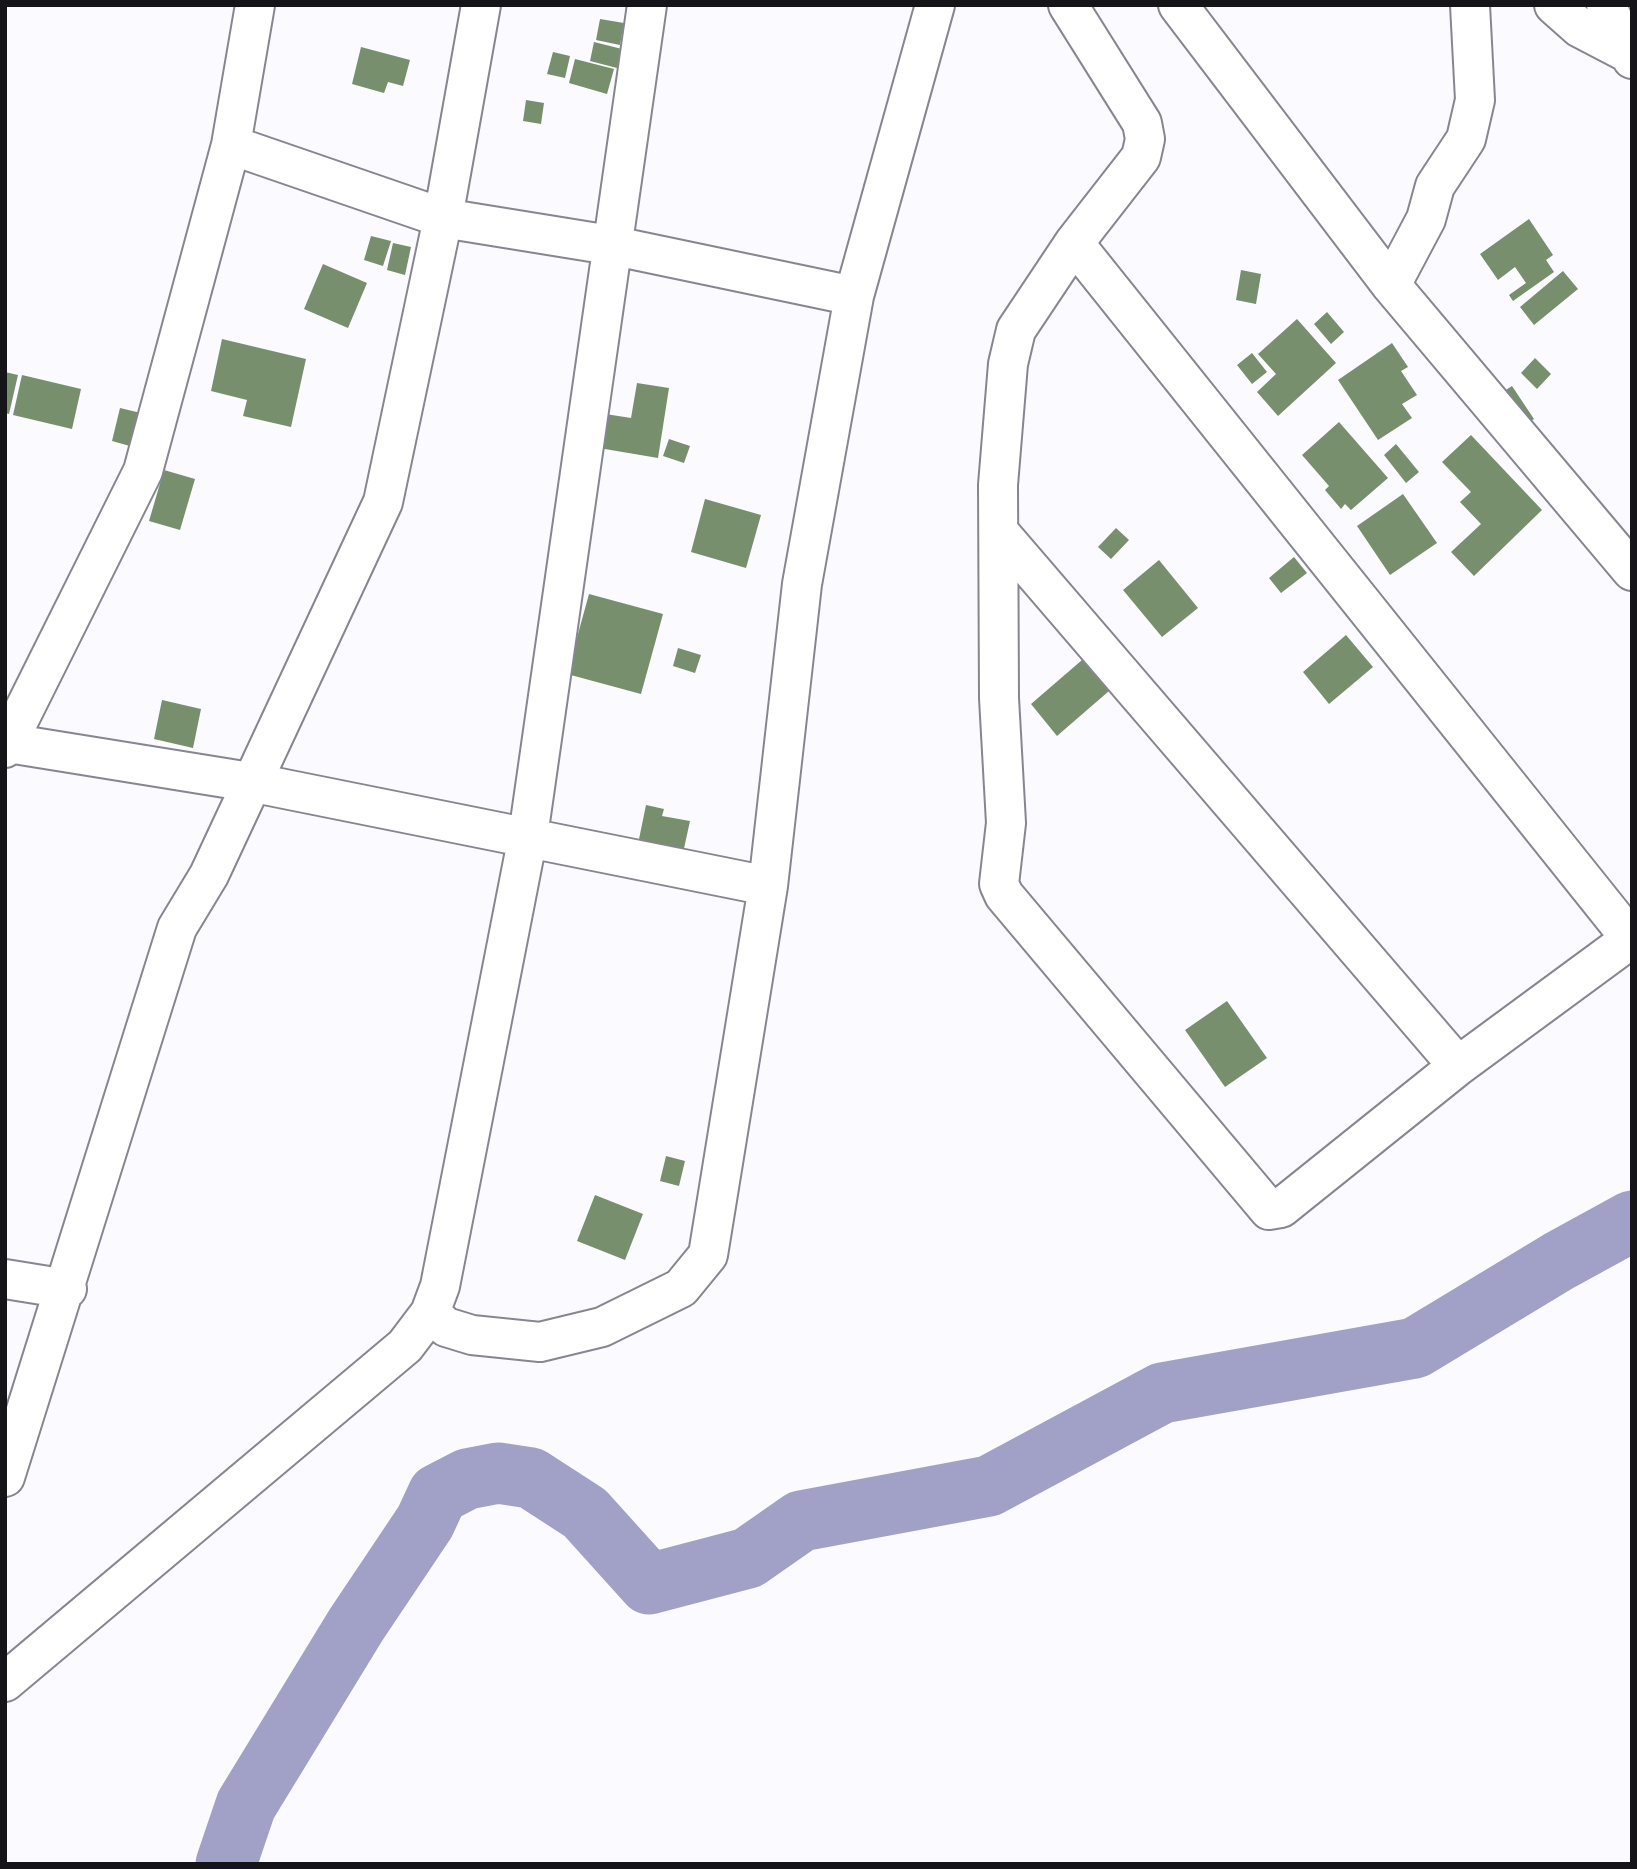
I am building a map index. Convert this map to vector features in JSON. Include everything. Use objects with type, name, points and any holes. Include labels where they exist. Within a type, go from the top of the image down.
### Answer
[{"type":"street","points":[[256,5],[231,145],[143,471],[7,745],[250,782],[768,886]]},
{"type":"street","points":[[5,1477],[177,928],[209,875],[250,782],[383,502],[443,218],[481,5]]},
{"type":"street","points":[[5,1682],[405,1346],[430,1313],[440,1286],[528,836],[647,5]]},
{"type":"street","points":[[430,1313],[446,1327],[472,1335],[540,1342],[602,1327],[681,1288],[708,1255],[768,886],[802,584],[854,296],[935,5]]},
{"type":"street","points":[[1068,5],[1142,123],[1145,139],[1141,157],[1074,243],[1016,330],[1008,364],[998,485],[999,698],[1006,835],[999,884],[1004,895],[1260,1202],[1269,1210],[1281,1208],[1458,1066],[1631,939],[1074,243]]},
{"type":"street","points":[[1178,5],[1391,285],[1632,571]]},
{"type":"street","points":[[1391,285],[1426,219],[1435,186],[1466,139],[1475,100],[1470,5]]},
{"type":"street","points":[[1554,5],[1580,28],[1629,55]]},
{"type":"street","points":[[1606,5],[1629,55]]},
{"type":"street","points":[[231,145],[443,218],[611,246],[854,296]]},
{"type":"street","points":[[999,532],[1458,1066]]},
{"type":"street","points":[[5,1279],[66,1289]]},
{"type":"building","points":[[600,19],[624,23],[620,45],[596,40]]},
{"type":"building","points":[[594,42],[622,49],[617,68],[590,61]]},
{"type":"building","points":[[361,47],[410,60],[403,86],[388,82],[384,93],[352,84]]},
{"type":"building","points":[[553,52],[570,56],[565,78],[547,74]]},
{"type":"building","points":[[575,59],[614,69],[607,94],[569,83]]},
{"type":"building","points":[[526,100],[544,103],[541,124],[523,121]]},
{"type":"building","points":[[1529,219],[1553,255],[1546,260],[1554,272],[1513,301],[1509,295],[1526,283],[1515,267],[1498,280],[1480,254]]},
{"type":"building","points":[[371,236],[391,241],[383,266],[364,260]]},
{"type":"building","points":[[393,243],[411,247],[405,275],[387,270]]},
{"type":"building","points":[[323,264],[367,283],[348,328],[304,309]]},
{"type":"building","points":[[1241,270],[1261,274],[1256,304],[1236,300]]},
{"type":"building","points":[[1563,271],[1578,289],[1534,325],[1520,307]]},
{"type":"building","points":[[1327,312],[1344,332],[1331,344],[1314,324]]},
{"type":"building","points":[[1297,319],[1336,363],[1278,416],[1257,392],[1276,374],[1258,354]]},
{"type":"building","points":[[222,339],[306,359],[291,427],[243,416],[247,400],[211,391]]},
{"type":"building","points":[[1392,343],[1408,367],[1401,371],[1417,395],[1402,404],[1412,418],[1378,440],[1338,380]]},
{"type":"building","points":[[1252,353],[1267,372],[1252,384],[1237,365]]},
{"type":"building","points":[[1535,358],[1551,374],[1537,389],[1521,373]]},
{"type":"building","points":[[5,372],[18,375],[9,414],[5,413]]},
{"type":"building","points":[[22,375],[81,389],[72,429],[13,415]]},
{"type":"building","points":[[637,383],[669,388],[658,458],[593,447],[599,413],[631,418]]},
{"type":"building","points":[[1512,386],[1534,419],[1520,428],[1498,395]]},
{"type":"building","points":[[120,408],[145,414],[137,448],[112,441]]},
{"type":"building","points":[[1339,422],[1388,478],[1351,510],[1345,504],[1341,509],[1325,490],[1329,486],[1302,455]]},
{"type":"building","points":[[1471,435],[1542,510],[1474,576],[1451,552],[1481,524],[1460,502],[1471,492],[1442,462]]},
{"type":"building","points":[[669,439],[690,446],[684,463],[663,456]]},
{"type":"building","points":[[1396,444],[1419,472],[1406,483],[1384,455]]},
{"type":"building","points":[[164,470],[195,479],[180,530],[149,521]]},
{"type":"building","points":[[1403,494],[1437,543],[1390,575],[1357,526]]},
{"type":"building","points":[[705,499],[761,515],[746,568],[691,552]]},
{"type":"building","points":[[1116,528],[1129,540],[1111,559],[1098,547]]},
{"type":"building","points":[[1294,557],[1307,573],[1281,593],[1269,578]]},
{"type":"building","points":[[1159,560],[1198,608],[1162,637],[1123,590]]},
{"type":"building","points":[[589,594],[663,614],[641,694],[567,674]]},
{"type":"building","points":[[1346,635],[1373,667],[1329,704],[1303,672]]},
{"type":"building","points":[[678,648],[701,655],[695,673],[673,666]]},
{"type":"building","points":[[1082,660],[1109,691],[1057,736],[1031,704]]},
{"type":"building","points":[[162,700],[201,709],[193,748],[154,739]]},
{"type":"building","points":[[646,805],[664,809],[662,816],[690,821],[683,853],[638,844]]},
{"type":"building","points":[[1227,1001],[1267,1058],[1225,1087],[1185,1030]]},
{"type":"building","points":[[666,1156],[685,1161],[679,1186],[660,1181]]},
{"type":"building","points":[[595,1195],[643,1214],[625,1260],[577,1241]]},
{"type":"waterway","points":[[226,1864],[246,1805],[356,1625],[425,1522],[438,1494],[467,1479],[498,1473],[531,1478],[585,1513],[649,1584],[748,1558],[801,1521],[989,1486],[1162,1393],[1415,1348],[1559,1261],[1632,1221]]}]
